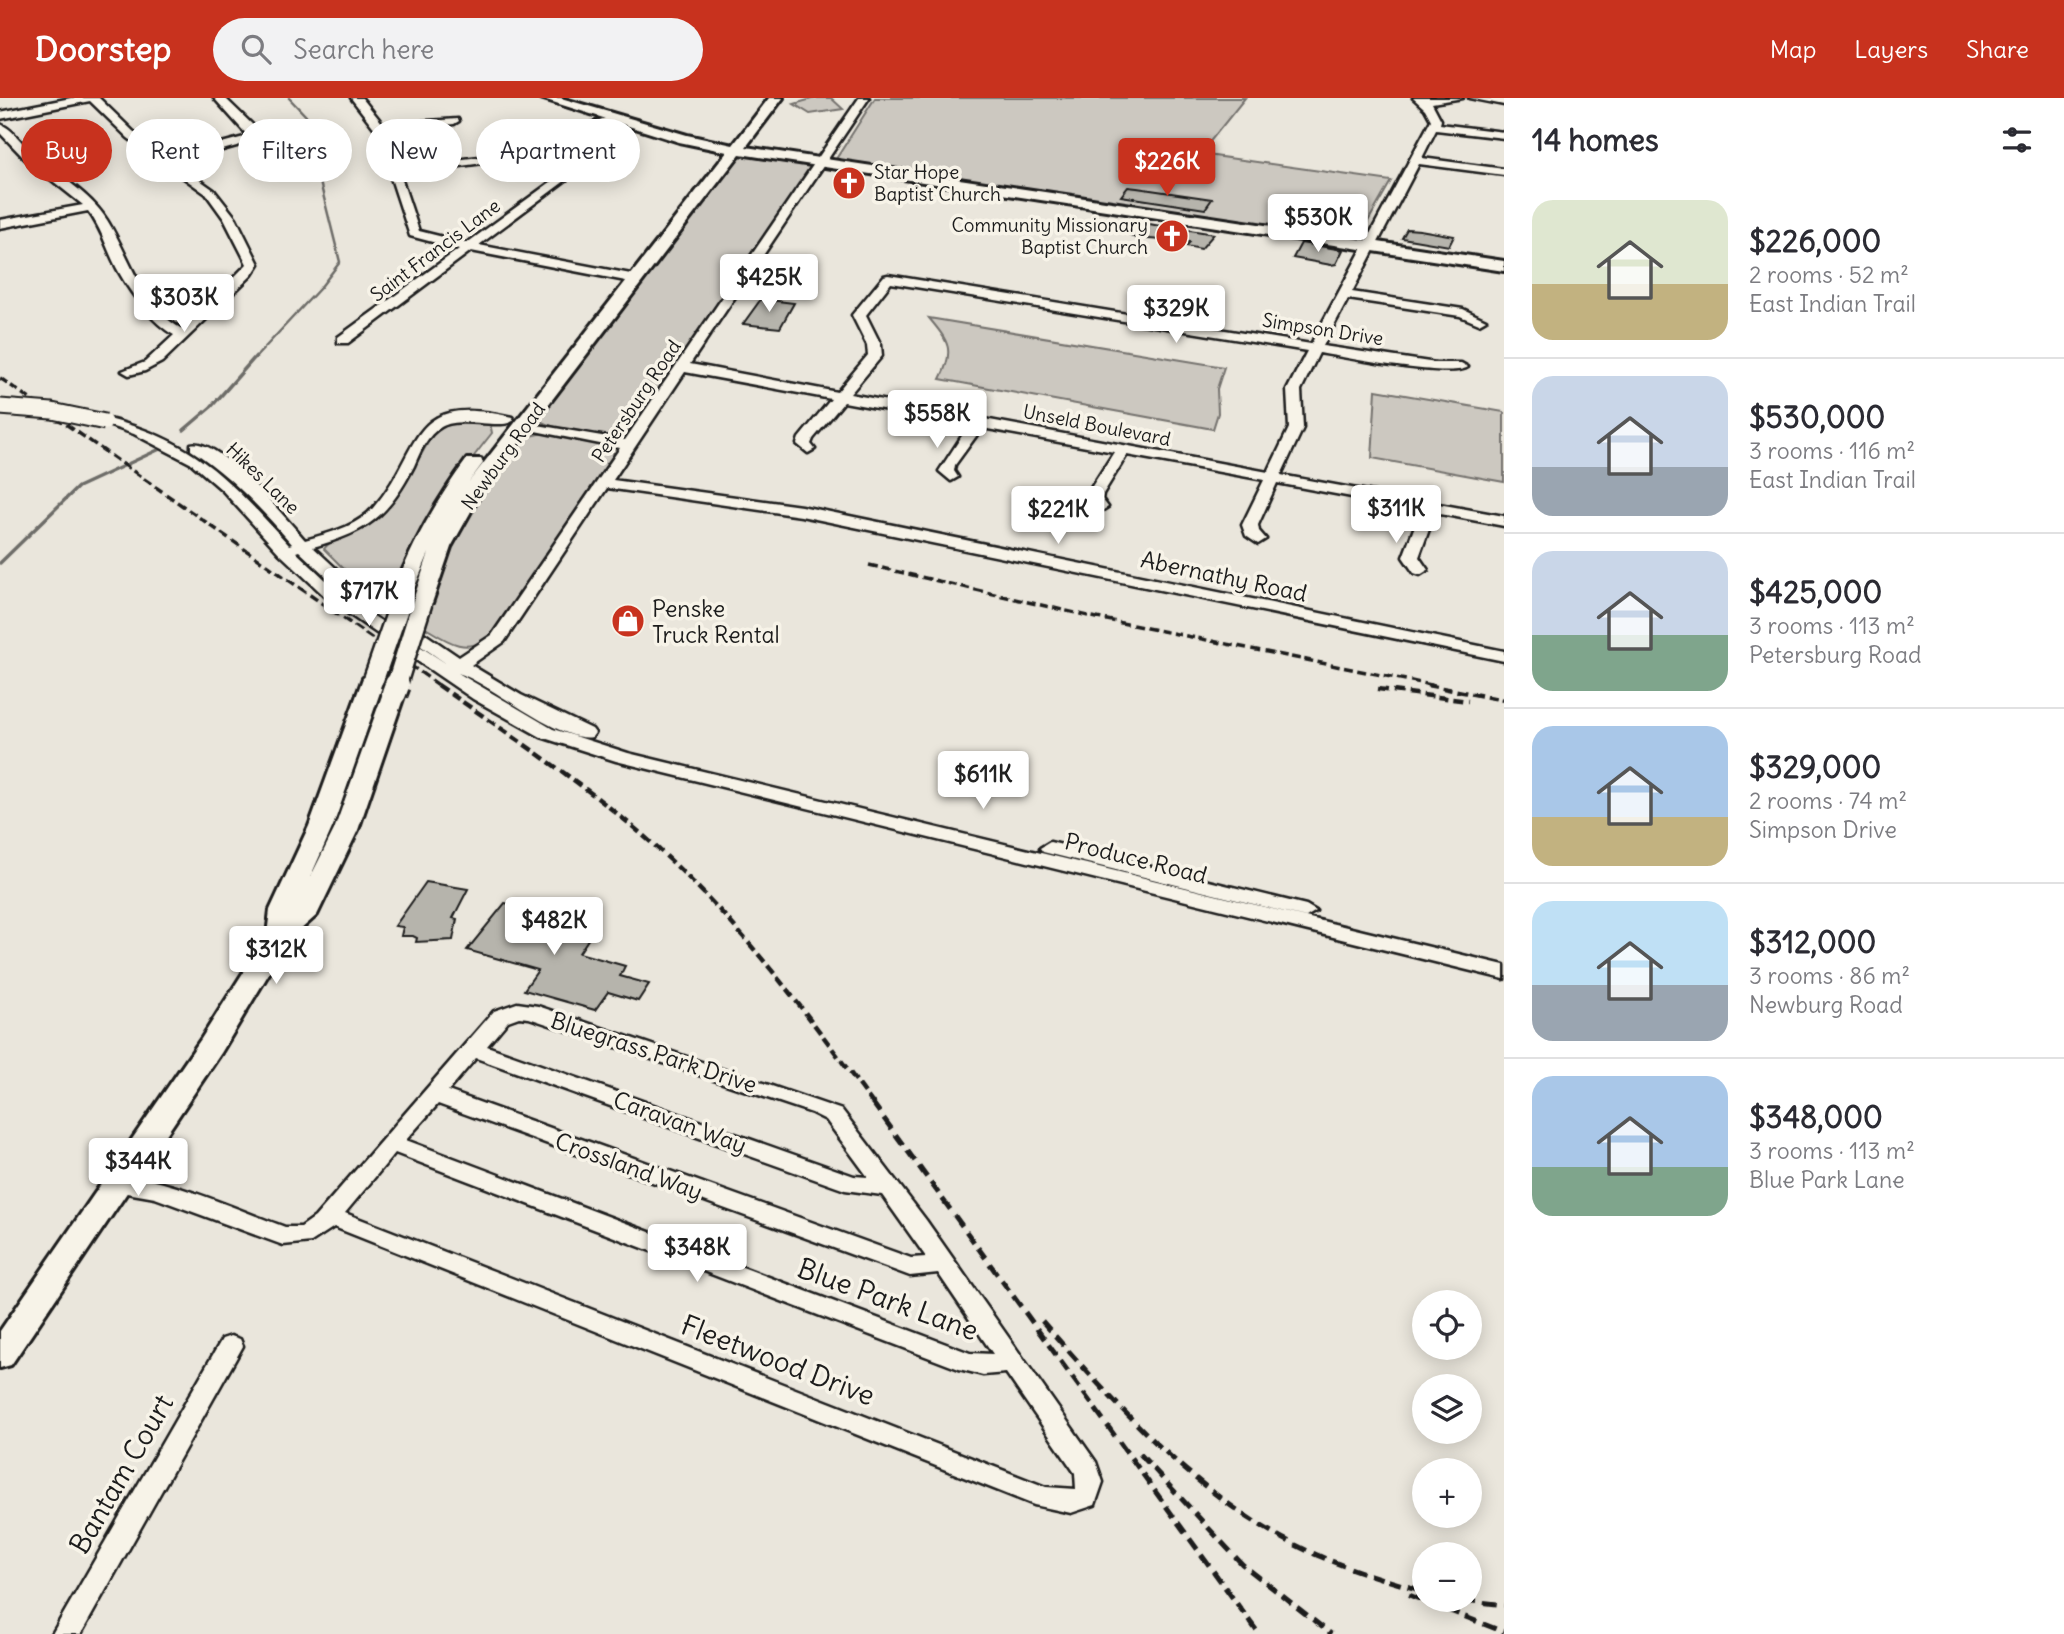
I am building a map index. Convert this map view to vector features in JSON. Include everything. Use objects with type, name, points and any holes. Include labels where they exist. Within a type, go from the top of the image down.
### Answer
[{"type":"main road","points":[[547,98],[612,119]]},
{"type":"main road","name":"Newburg Road","points":[[280,935],[283,910],[321,826],[374,678],[413,597],[474,489],[516,423],[728,148],[759,98]]},
{"type":"main road","name":"Newburg Road","points":[[728,148],[776,98]]},
{"type":"main road","points":[[640,126],[728,148],[1504,266]]},
{"type":"main road","name":"Newburg Road","points":[[0,1356],[211,1045],[280,935],[304,915],[324,879],[364,784],[394,693],[413,597]]},
{"type":"street","points":[[0,116],[91,98],[126,130]]},
{"type":"street","points":[[219,98],[256,136],[247,142],[224,148]]},
{"type":"street","points":[[356,98],[373,119]]},
{"type":"street","name":"Petersburg Road","points":[[452,669],[498,639],[864,98]]},
{"type":"street","points":[[1421,100],[1458,98]]},
{"type":"street","points":[[1474,98],[1504,102]]},
{"type":"street","points":[[1258,539],[1251,533],[1250,525],[1296,428],[1294,390],[1433,126],[1436,117],[1421,100]]},
{"type":"street","points":[[1433,126],[1504,135]]},
{"type":"street","points":[[0,127],[29,157],[90,207],[102,221],[126,274],[172,331],[181,334]]},
{"type":"street","points":[[1415,160],[1504,172]]},
{"type":"street","points":[[130,371],[153,365],[181,334],[191,329],[248,272],[253,262],[222,206],[197,182]]},
{"type":"street","points":[[397,182],[414,233],[436,241],[628,277]]},
{"type":"street","name":"Saint Francis Lane","points":[[343,340],[558,182]]},
{"type":"street","points":[[0,224],[90,207]]},
{"type":"street","name":"Simpson Drive","points":[[841,396],[875,356],[874,344],[860,325],[859,315],[888,279],[1169,326],[1436,367],[1461,367]]},
{"type":"street","points":[[1343,294],[1463,313],[1479,320]]},
{"type":"street","points":[[162,317],[204,315]]},
{"type":"street","name":"Unseld Boulevard","points":[[682,367],[1504,521]]},
{"type":"street","points":[[808,449],[804,444],[806,438],[841,396]]},
{"type":"street","name":"Hikes Lane","points":[[0,398],[148,425],[205,452],[235,476],[302,545],[355,594],[452,669]]},
{"type":"street","name":"Hikes Lane","points":[[0,407],[105,417],[182,451],[227,487],[286,551],[337,599],[452,669]]},
{"type":"street","points":[[286,551],[356,526],[378,511],[423,435],[442,419],[464,414],[629,445]]},
{"type":"street","points":[[951,477],[946,471],[948,465],[979,422]]},
{"type":"street","points":[[1100,507],[1094,499],[1095,494],[1123,450]]},
{"type":"street","name":"Abernathy Road","points":[[603,482],[801,511],[1504,656]]},
{"type":"street","points":[[1420,570],[1415,567],[1411,558],[1430,507]]},
{"type":"street","name":"Produce Road","points":[[452,669],[535,711],[601,738],[1504,960]]},
{"type":"street","name":"Produce Road","points":[[452,669],[547,733],[622,757],[1504,972]]},
{"type":"street","name":"Bluegrass Park Drive","points":[[118,1184],[157,1190],[294,1238],[313,1233],[501,1016],[517,1010],[531,1011],[619,1038],[830,1112],[847,1129],[1087,1470],[1090,1481],[1087,1496]]},
{"type":"street","name":"Caravan Way","points":[[472,1049],[853,1184],[888,1187]]},
{"type":"street","name":"Crossland Way","points":[[434,1094],[910,1267],[943,1264]]},
{"type":"street","name":"Blue Park Lane","points":[[391,1143],[968,1362],[983,1365],[1013,1363]]},
{"type":"street","name":"Fleetwood Drive","points":[[330,1216],[1043,1497],[1069,1503],[1087,1496]]},
{"type":"street","name":"Bantam Court","points":[[66,1634],[232,1346]]},
{"type":"shaded area","points":[[815,98],[831,98],[843,109],[810,114],[794,104]]},
{"type":"shaded area","points":[[875,98],[1245,98],[1200,154],[1391,181],[1358,239],[836,159]]},
{"type":"shaded area","points":[[738,155],[812,165],[634,425],[627,431],[604,435],[576,432],[542,422],[539,417],[541,412]]},
{"type":"shaded area","points":[[929,318],[1224,367],[1217,389],[1218,413],[1213,429],[940,379],[947,361],[948,347]]},
{"type":"shaded area","points":[[1376,390],[1504,412],[1504,482],[1372,458]]},
{"type":"shaded area","points":[[447,422],[490,423],[492,433],[433,513],[409,556],[390,603],[346,571],[324,549],[329,543],[380,515],[403,485],[437,428]]},
{"type":"shaded area","points":[[547,432],[607,444],[614,454],[488,638],[471,646],[455,644],[424,627],[443,562],[468,510],[522,438]]},
{"type":"building","points":[[1128,187],[1212,199],[1205,209],[1121,196]]},
{"type":"building","name":"Community Missionary Baptist Church","points":[[1144,223],[1160,226],[1168,232],[1172,227],[1214,234],[1201,249],[1186,246],[1190,242],[1135,238],[1120,228]]},
{"type":"building","points":[[1407,229],[1454,236],[1449,246],[1402,238]]},
{"type":"building","points":[[1301,243],[1343,250],[1336,264],[1331,265],[1293,258]]},
{"type":"building","points":[[761,299],[794,303],[780,328],[743,324]]},
{"type":"building","points":[[426,882],[468,889],[453,918],[457,919],[453,940],[416,942],[417,938],[413,936],[401,936],[403,927],[395,926]]},
{"type":"building","points":[[505,903],[571,919],[570,921],[595,929],[579,953],[625,966],[620,976],[649,984],[638,1001],[608,992],[595,1010],[524,990],[538,970],[467,950]]},
{"type":"waterway","points":[[255,358],[320,288],[340,262],[315,162],[324,135],[289,98]]},
{"type":"waterway","points":[[184,430],[211,407],[256,356]]},
{"type":"waterway","points":[[0,563],[78,487],[160,449]]},
{"type":"railway","points":[[0,378],[440,686]]},
{"type":"railway","points":[[869,565],[1097,618],[1436,686]]},
{"type":"railway","points":[[438,685],[584,788],[666,856],[750,944],[873,1104]]},
{"type":"railway","points":[[1427,685],[1504,700]]},
{"type":"railway","points":[[1378,689],[1468,701]]},
{"type":"railway","points":[[872,1102],[1259,1634]]},
{"type":"railway","points":[[1042,1321],[1101,1387],[1163,1450],[1232,1506],[1308,1551],[1412,1587]]},
{"type":"railway","points":[[1140,1454],[1242,1564],[1331,1634]]},
{"type":"railway","points":[[1409,1595],[1504,1632]]},
{"type":"railway","points":[[1482,1602],[1504,1605]]},
{"type":"place","name":"Star Hope Baptist Church","points":[[849,183]]},
{"type":"place","name":"Community Missionary Baptist Church","points":[[1172,236]]},
{"type":"place","name":"Penske Truck Rental","points":[[628,621]]}]
